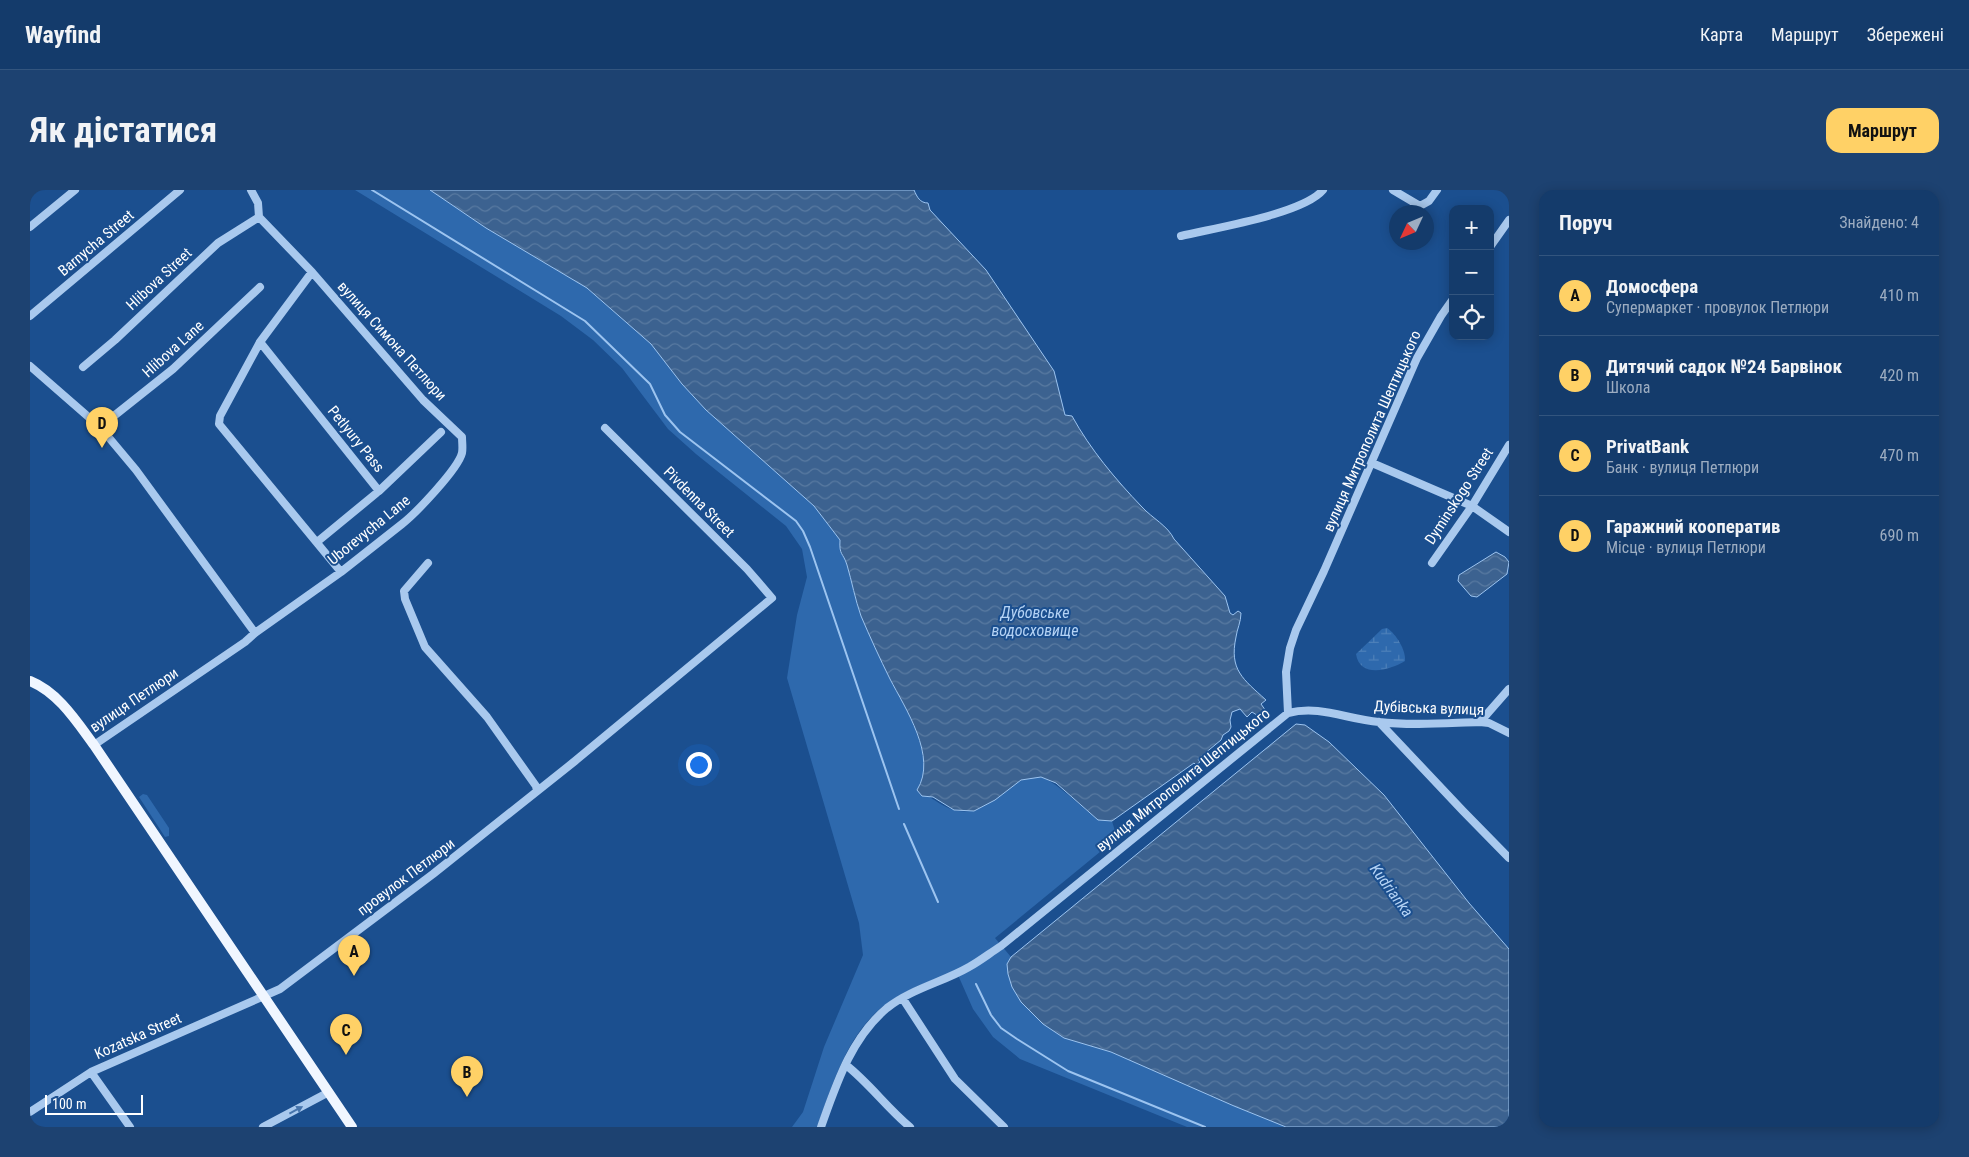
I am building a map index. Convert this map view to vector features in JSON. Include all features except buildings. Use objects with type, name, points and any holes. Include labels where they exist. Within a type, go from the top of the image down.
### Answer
[{"type":"main road","points":[[30,681],[60,702],[94,745]]},
{"type":"main road","name":"вулиця Петлюри","points":[[94,745],[352,1127]]},
{"type":"street","points":[[30,227],[76,190]]},
{"type":"street","name":"Barnycha Street","points":[[30,316],[180,190]]},
{"type":"street","points":[[251,190],[258,203],[259,217]]},
{"type":"street","points":[[1181,236],[1280,213],[1307,202],[1319,195],[1323,190]]},
{"type":"street","points":[[1393,190],[1420,206],[1429,201],[1438,190]]},
{"type":"street","name":"вулиця Симона Петлюри","points":[[259,217],[312,272],[424,400],[452,427]]},
{"type":"street","name":"Hlibova Street","points":[[83,367],[115,340],[218,243],[259,217]]},
{"type":"street","points":[[1494,241],[1509,220]]},
{"type":"street","points":[[312,272],[260,342],[220,416],[219,424],[340,572]]},
{"type":"street","name":"Hlibova Lane","points":[[100,427],[173,369],[260,287]]},
{"type":"street","name":"вулиця Митрополита Шептицького","points":[[821,1127],[840,1077],[859,1039],[889,1007],[924,987],[969,967],[1001,946],[1288,713],[1286,672],[1290,648],[1296,630],[1372,463],[1417,358],[1449,305]]},
{"type":"street","name":"Petlyury Pass","points":[[260,342],[380,491],[317,542]]},
{"type":"street","points":[[30,366],[100,427],[136,470],[255,632]]},
{"type":"street","name":"Uborevycha Lane","points":[[255,632],[340,572],[412,516],[442,484],[462,454],[462,437],[452,427]]},
{"type":"street","name":"Pivdenna Street","points":[[605,428],[748,569],[772,598]]},
{"type":"street","points":[[380,491],[441,432]]},
{"type":"street","name":"Dyminskogo Street","points":[[1432,563],[1472,506],[1509,445]]},
{"type":"street","points":[[1372,463],[1472,506],[1509,532]]},
{"type":"street","points":[[428,563],[404,591],[405,599],[424,647],[487,717],[536,786],[537,791]]},
{"type":"street","name":"провулок Петлюри","points":[[262,996],[280,989],[434,874],[772,598]]},
{"type":"street","name":"вулиця Петлюри","points":[[94,745],[245,642],[255,632]]},
{"type":"street","points":[[1480,722],[1509,690]]},
{"type":"street","name":"Дубівська вулиця","points":[[1288,713],[1302,709],[1318,710],[1380,722],[1480,722],[1489,723],[1509,733]]},
{"type":"street","points":[[1380,722],[1462,811],[1509,858]]},
{"type":"street","name":"Kozatska Street","points":[[30,1112],[91,1072],[262,996]]},
{"type":"street","points":[[903,999],[955,1079],[1004,1127]]},
{"type":"street","points":[[846,1066],[863,1079],[898,1117],[910,1127]]},
{"type":"street","points":[[91,1072],[130,1127]]},
{"type":"street","points":[[263,1127],[329,1092]]},
{"type":"green space","points":[[355,190],[430,190],[486,228],[587,288],[651,344],[682,384],[706,410],[814,506],[840,540],[841,552],[846,561],[860,613],[917,733],[923,763],[922,777],[917,790],[949,808],[967,811],[978,809],[1018,782],[1028,778],[1040,777],[1052,783],[1098,820],[1112,821],[1117,838],[995,938],[1011,957],[1007,964],[1064,1038],[1111,1052],[1286,1127],[1187,1127],[1020,1059],[993,1037],[973,1009],[958,975],[967,968],[905,992],[872,1016],[851,1044],[843,1060],[817,1127],[792,1127],[803,1112],[824,1047],[863,955],[859,923],[787,678],[797,615],[807,577],[802,549],[786,526],[696,454],[668,429],[622,368],[593,340],[561,316]]},
{"type":"green space","points":[[1387,628],[1400,643],[1405,661],[1384,669],[1369,670],[1363,667],[1356,654],[1382,629]]},
{"type":"green space","points":[[143,794],[147,795],[169,828],[169,836],[165,837],[139,797]]},
{"type":"water","name":"Дубовське водосховище","points":[[430,190],[914,190],[919,199],[928,203],[930,210],[986,270],[1054,371],[1065,415],[1072,416],[1095,452],[1113,475],[1142,507],[1168,530],[1225,596],[1230,613],[1233,615],[1238,611],[1241,613],[1234,648],[1236,666],[1245,680],[1266,700],[1261,704],[1268,714],[1263,719],[1252,712],[1247,717],[1240,709],[1232,712],[1229,731],[1198,759],[1200,762],[1196,765],[1194,763],[1112,821],[1098,820],[1056,783],[1041,777],[1021,780],[995,800],[974,811],[954,810],[933,797],[922,796],[917,790],[922,777],[924,763],[917,733],[861,616],[846,561],[841,552],[840,540],[814,506],[706,410],[682,384],[651,344],[587,288],[486,228]]},
{"type":"water","points":[[1496,552],[1505,557],[1509,562],[1507,574],[1477,597],[1471,596],[1458,581],[1459,575]]},
{"type":"water","name":"Kudrianka","points":[[1296,724],[1305,725],[1329,742],[1384,795],[1469,903],[1509,949],[1509,1127],[1286,1127],[1111,1052],[1064,1038],[1043,1024],[1021,1002],[1012,987],[1007,964],[1011,957]]},
{"type":"waterway","points":[[372,190],[585,321],[650,384],[665,415],[680,432],[796,521],[810,547],[899,809]]},
{"type":"waterway","points":[[904,824],[938,902]]},
{"type":"waterway","points":[[976,984],[991,1015],[1001,1028],[1068,1071],[1205,1127]]},
{"type":"place","name":"Гаражний кооператив","points":[[102,448]]},
{"type":"place","name":"Домосфера","points":[[354,976]]},
{"type":"place","name":"PrivatBank","points":[[346,1055]]},
{"type":"place","name":"Дитячий садок №24 Барвінок","points":[[467,1097]]}]
